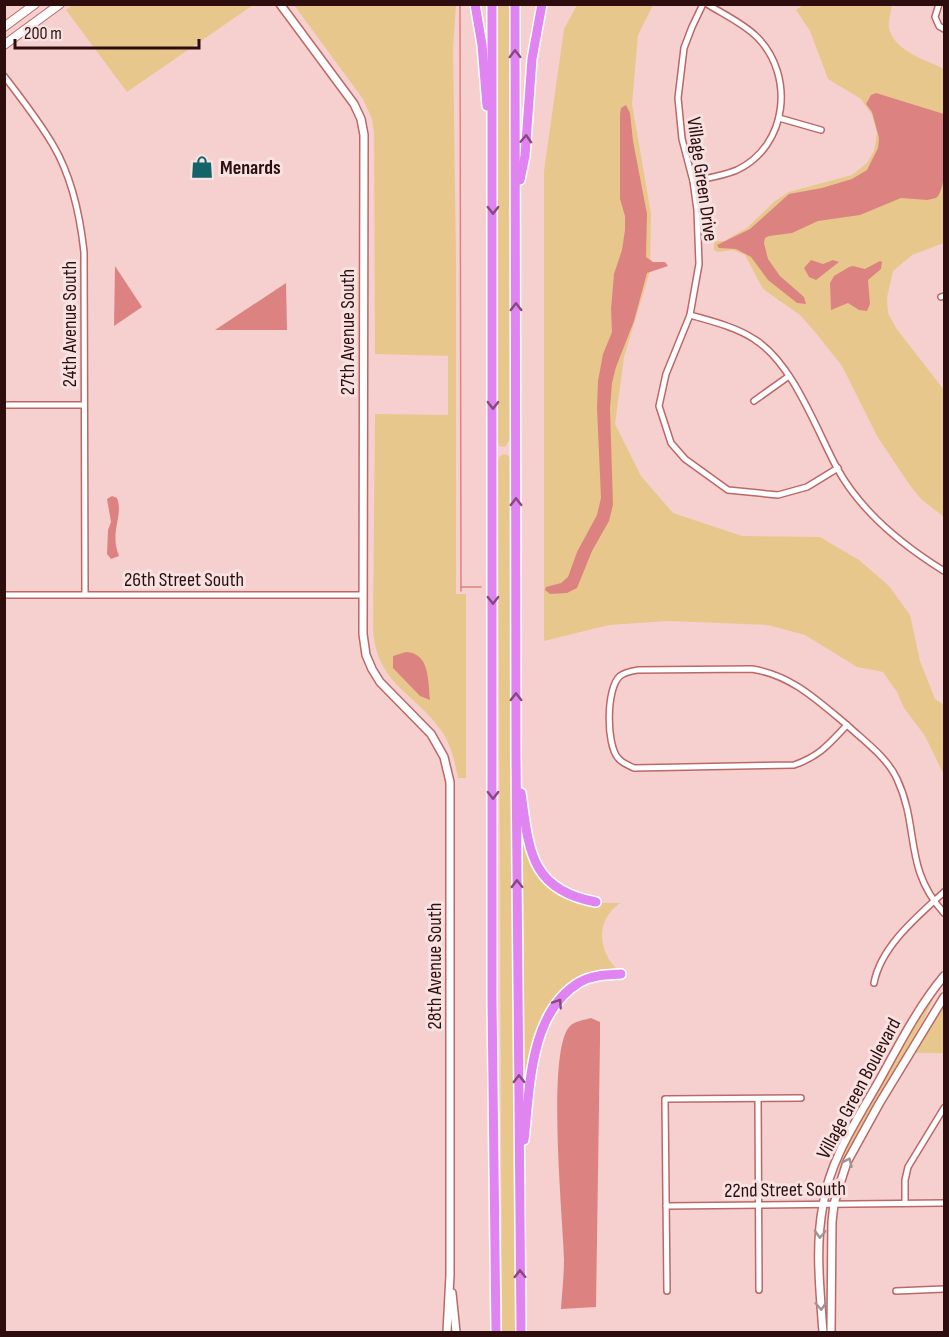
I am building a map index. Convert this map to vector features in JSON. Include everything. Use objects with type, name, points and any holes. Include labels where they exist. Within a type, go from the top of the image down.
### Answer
[{"type":"highway","points":[[475,4],[482,45],[493,174]]},
{"type":"highway","points":[[492,4],[492,1000],[496,1332]]},
{"type":"highway","points":[[515,4],[516,755],[521,1332]]},
{"type":"highway","points":[[516,196],[525,156],[532,59],[543,4]]},
{"type":"highway","points":[[516,755],[529,844],[541,874],[557,890],[596,902]]},
{"type":"highway","points":[[519,1181],[533,1061],[544,1026],[560,997],[582,981],[598,976],[621,975]]},
{"type":"main road","points":[[4,27],[35,4]]},
{"type":"main road","points":[[4,45],[60,4]]},
{"type":"street","name":"27th Avenue South","points":[[280,4],[354,104],[361,119],[364,135],[363,634],[366,655],[380,682]]},
{"type":"street","points":[[693,181],[738,170],[752,160],[765,146],[779,118],[782,102],[781,84],[768,50],[756,36],[705,4]]},
{"type":"street","name":"Village Green Drive","points":[[705,4],[692,27],[684,48],[678,98],[681,139],[693,181],[699,236],[699,264],[690,315],[666,374],[659,406],[671,443],[685,459],[728,490],[778,495],[807,487],[838,468]]},
{"type":"street","points":[[939,4],[935,17],[939,26],[945,29]]},
{"type":"street","name":"24th Avenue South","points":[[4,76],[54,146],[64,165],[81,226],[84,252],[85,594]]},
{"type":"street","points":[[779,118],[821,130]]},
{"type":"street","points":[[690,315],[754,339],[769,351],[789,376],[811,412],[838,468],[862,504],[887,530],[945,571]]},
{"type":"street","points":[[754,401],[789,376]]},
{"type":"street","points":[[4,405],[84,405]]},
{"type":"street","name":"26th Street South","points":[[4,595],[363,595]]},
{"type":"street","points":[[847,724],[823,752],[794,765],[634,768],[624,764],[614,750],[611,740],[610,695],[620,676],[638,670],[752,669],[795,683],[847,724],[885,760],[896,776],[907,807],[917,867],[934,902],[945,913]]},
{"type":"street","name":"28th Avenue South","points":[[380,682],[431,734],[444,757],[450,782],[450,1275],[447,1332]]},
{"type":"street","points":[[874,983],[877,970],[888,952],[913,921],[945,892]]},
{"type":"street","name":"Village Green Boulevard","points":[[823,1332],[819,1280],[823,1204],[828,1179],[842,1147],[911,1024],[945,976]]},
{"type":"street","name":"Village Green Boulevard","points":[[831,1332],[831,1230],[834,1204],[847,1162],[930,1018],[945,997]]},
{"type":"street","points":[[667,1291],[665,1099],[801,1098]]},
{"type":"street","points":[[758,1099],[759,1290]]},
{"type":"street","points":[[905,1203],[905,1180],[908,1167],[945,1108]]},
{"type":"street","name":"22nd Street South","points":[[666,1206],[945,1203]]},
{"type":"street","name":"28th Avenue South","points":[[450,1275],[456,1332]]},
{"type":"street","points":[[896,1291],[945,1289]]},
{"type":"shaded area","points":[[73,4],[253,5],[127,92],[66,10]]},
{"type":"shaded area","points":[[509,4],[511,438],[505,447],[499,446],[498,440],[498,5]]},
{"type":"shaded area","points":[[294,5],[456,5],[453,48],[456,260],[456,594],[466,594],[466,778],[458,778],[452,753],[441,730],[388,675],[376,647],[373,628],[375,414],[448,415],[448,356],[375,354],[374,133],[372,119],[363,99]]},
{"type":"shaded area","points":[[577,5],[653,5],[638,35],[632,104],[651,214],[650,271],[624,357],[615,424],[641,476],[673,513],[742,536],[820,537],[859,560],[889,586],[910,615],[920,661],[935,699],[944,705],[944,775],[925,736],[904,708],[897,692],[883,672],[857,667],[805,635],[768,625],[668,621],[609,625],[544,641],[544,171],[564,29]]},
{"type":"shaded area","points":[[803,5],[892,5],[889,28],[897,43],[912,54],[944,69],[944,243],[912,255],[893,271],[887,298],[888,313],[896,328],[944,390],[944,517],[921,499],[909,484],[877,436],[842,366],[815,332],[800,315],[763,289],[745,255],[733,250],[718,252],[714,250],[714,241],[724,241],[747,228],[775,201],[789,192],[852,175],[867,163],[874,151],[877,133],[872,115],[861,99],[828,79],[810,31],[796,10]]},
{"type":"shaded area","points":[[876,93],[944,114],[945,171],[940,192],[936,198],[927,200],[901,198],[860,215],[818,221],[792,233],[765,238],[768,259],[780,276],[804,297],[806,304],[797,303],[768,280],[751,257],[736,249],[719,248],[717,245],[750,229],[789,194],[822,188],[852,179],[867,170],[878,148],[879,138],[872,112],[866,104],[871,95]]},
{"type":"shaded area","points":[[626,105],[630,113],[647,214],[646,257],[653,262],[665,262],[668,266],[647,273],[634,321],[612,383],[610,408],[613,505],[609,521],[592,551],[577,588],[567,593],[550,594],[545,590],[546,587],[561,583],[568,577],[577,552],[597,515],[601,498],[598,381],[603,354],[612,332],[614,274],[622,250],[625,230],[625,216],[620,199],[620,114],[621,108]]},
{"type":"shaded area","points":[[811,260],[823,264],[833,260],[839,262],[816,280],[809,277],[804,268]]},
{"type":"shaded area","points":[[882,262],[881,269],[868,280],[870,304],[867,311],[859,310],[848,303],[831,310],[830,283],[834,276],[849,267],[865,269]]},
{"type":"shaded area","points":[[115,266],[142,307],[114,326]]},
{"type":"shaded area","points":[[286,283],[287,330],[215,330]]},
{"type":"shaded area","points":[[504,454],[509,456],[511,466],[515,1332],[502,1332],[498,463],[499,457]]},
{"type":"shaded area","points":[[112,496],[117,498],[119,505],[115,539],[119,556],[111,559],[107,554],[108,530],[111,522],[107,499]]},
{"type":"shaded area","points":[[406,652],[420,657],[424,663],[430,700],[420,696],[393,668],[393,656]]},
{"type":"shaded area","points":[[523,836],[531,864],[540,880],[549,888],[570,899],[620,903],[606,919],[602,937],[607,956],[620,972],[587,975],[575,980],[552,1002],[536,1034],[524,1092]]},
{"type":"shaded area","points":[[937,991],[924,1019],[838,1171],[849,1140]]},
{"type":"shaded area","points":[[944,1007],[944,1053],[912,1053]]},
{"type":"shaded area","points":[[591,1018],[600,1022],[596,1307],[561,1309],[564,1259],[557,1099],[559,1067],[563,1041],[570,1026]]},
{"type":"waterway","points":[[460,4],[461,591]]},
{"type":"waterway","points":[[461,587],[481,587]]},
{"type":"place","name":"Menards","points":[[202,167]]}]
